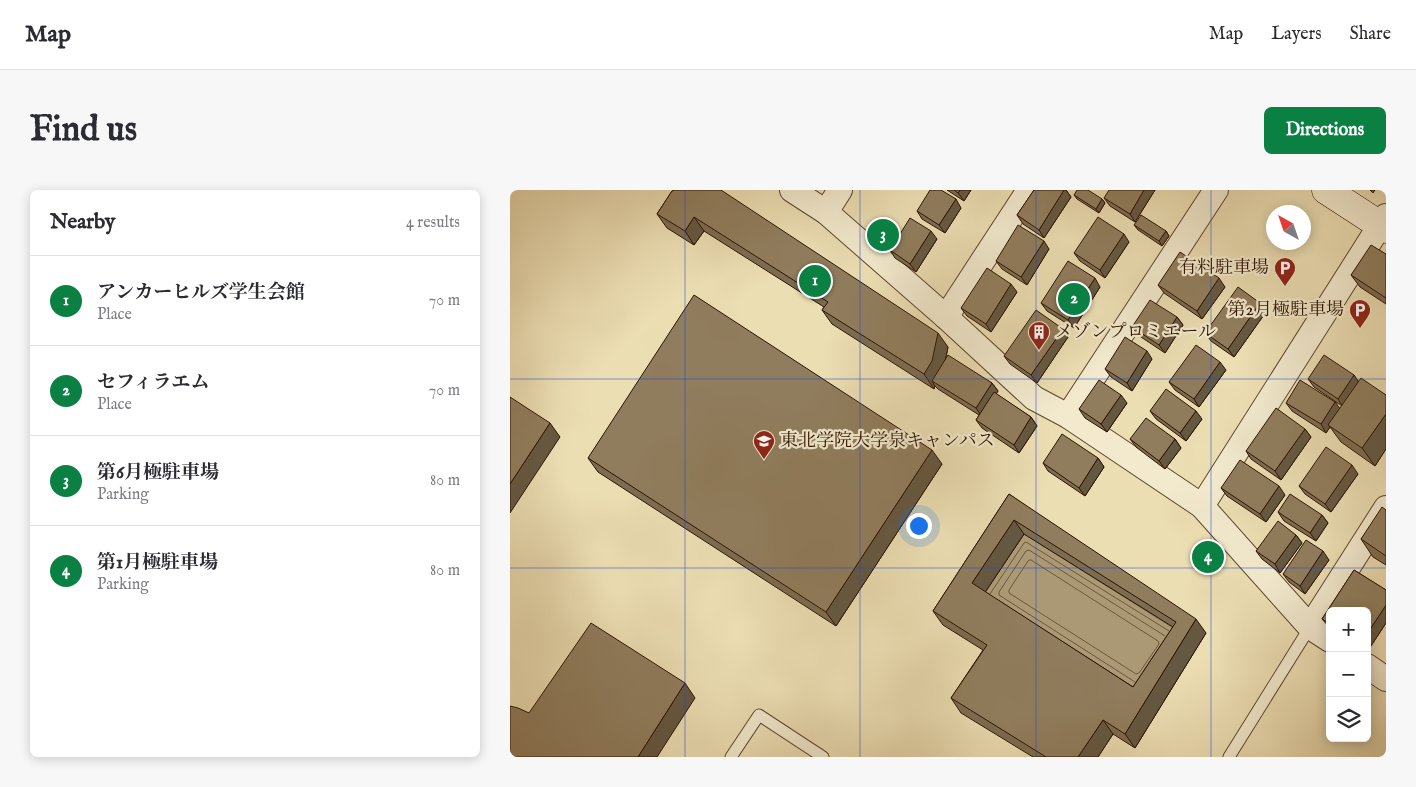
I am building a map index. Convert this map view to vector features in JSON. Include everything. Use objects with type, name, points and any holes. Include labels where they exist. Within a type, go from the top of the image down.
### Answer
[{"type":"street","points":[[792,190],[826,212],[946,317],[1034,398],[1068,416],[1202,506],[1310,627],[1326,637]]},
{"type":"street","points":[[826,212],[840,190]]},
{"type":"street","points":[[946,317],[1030,190]]},
{"type":"street","points":[[1068,416],[1216,190]]},
{"type":"street","points":[[1202,506],[1384,223],[1326,190]]},
{"type":"street","points":[[1310,627],[1386,508]]},
{"type":"street","points":[[1371,669],[1386,679]]},
{"type":"lane","points":[[1229,757],[1310,627]]},
{"type":"lane","points":[[731,757],[759,715],[823,757]]},
{"type":"water","points":[[1024,534],[1186,636],[1143,701],[982,597]]},
{"type":"building","points":[[721,190],[938,333],[932,361],[924,374],[822,310],[828,302],[694,217],[685,231],[657,214],[672,191]]},
{"type":"building","points":[[930,190],[941,190],[956,199],[939,225],[917,211]]},
{"type":"building","points":[[1034,190],[1064,190],[1039,230],[1017,215]]},
{"type":"building","points":[[1077,190],[1088,190],[1102,199],[1096,209],[1074,195]]},
{"type":"building","points":[[1109,190],[1144,190],[1130,214],[1104,198]]},
{"type":"building","points":[[1141,215],[1166,231],[1159,241],[1134,225]]},
{"type":"building","points":[[1098,217],[1124,234],[1100,270],[1074,253]]},
{"type":"building","points":[[910,218],[931,231],[910,264],[890,250]]},
{"type":"building","points":[[1018,225],[1044,241],[1021,277],[996,261]]},
{"type":"building","points":[[1371,245],[1386,254],[1386,298],[1351,275]]},
{"type":"building","points":[[1180,252],[1219,278],[1197,311],[1158,285]]},
{"type":"building","points":[[1068,261],[1095,278],[1068,320],[1041,303]]},
{"type":"building","points":[[987,268],[1011,284],[986,324],[961,308]]},
{"type":"building","points":[[1238,287],[1260,303],[1228,349],[1205,333]]},
{"type":"building","points":[[694,295],[932,450],[826,612],[588,458]]},
{"type":"building","points":[[1150,300],[1177,317],[1159,345],[1132,327]]},
{"type":"building","name":"メゾンプロミエール","points":[[1036,310],[1063,329],[1031,375],[1004,356]]},
{"type":"building","points":[[1125,337],[1147,351],[1127,383],[1105,369]]},
{"type":"building","points":[[1196,345],[1220,362],[1194,399],[1169,382]]},
{"type":"building","points":[[948,355],[992,383],[976,408],[932,381]]},
{"type":"building","points":[[1324,355],[1354,375],[1338,399],[1308,379]]},
{"type":"building","points":[[1361,378],[1386,395],[1386,414],[1362,448],[1328,425]]},
{"type":"building","points":[[1099,380],[1121,395],[1101,424],[1079,409]]},
{"type":"building","points":[[1300,380],[1335,402],[1321,424],[1286,403]]},
{"type":"building","points":[[1166,389],[1196,411],[1180,433],[1150,411]]},
{"type":"building","points":[[994,392],[1031,417],[1014,445],[976,420]]},
{"type":"building","points":[[510,397],[550,423],[510,484]]},
{"type":"building","points":[[1276,408],[1305,429],[1275,471],[1246,451]]},
{"type":"building","points":[[1146,418],[1175,439],[1159,461],[1130,439]]},
{"type":"building","points":[[1062,434],[1098,458],[1079,488],[1043,463]]},
{"type":"building","points":[[1326,447],[1352,465],[1325,504],[1299,486]]},
{"type":"building","points":[[1240,460],[1279,486],[1260,514],[1221,488]]},
{"type":"building","points":[[1009,494],[1196,619],[1125,734],[1103,720],[1078,757],[1046,757],[951,698],[987,645],[933,611]],"holes":[[[1014,520],[1176,622],[1133,687],[972,583]]]},
{"type":"building","points":[[1290,494],[1322,515],[1310,533],[1278,512]]},
{"type":"building","points":[[1382,507],[1386,510],[1386,556],[1361,539]]},
{"type":"building","points":[[1278,521],[1296,535],[1275,564],[1256,551]]},
{"type":"building","points":[[1306,540],[1323,551],[1300,586],[1283,574]]},
{"type":"building","points":[[1354,570],[1386,590],[1386,605],[1371,628],[1371,607],[1330,607]]},
{"type":"building","points":[[1326,613],[1326,622],[1322,619]]},
{"type":"building","points":[[591,623],[685,683],[638,757],[510,757],[510,706],[529,713]]},
{"type":"place","name":"第6月極駐車場","points":[[883,235]]},
{"type":"place","name":"アンカーヒルズ学生会館","points":[[815,281]]},
{"type":"place","name":"有料駐車場","points":[[1285,287]]},
{"type":"place","name":"セフィラエム","points":[[1074,299]]},
{"type":"place","name":"第2月極駐車場","points":[[1360,329]]},
{"type":"place","name":"メゾンプロミエール","points":[[1039,351]]},
{"type":"place","name":"東北学院大学泉キャンパス","points":[[764,460]]},
{"type":"place","name":"第1月極駐車場","points":[[1208,557]]}]
